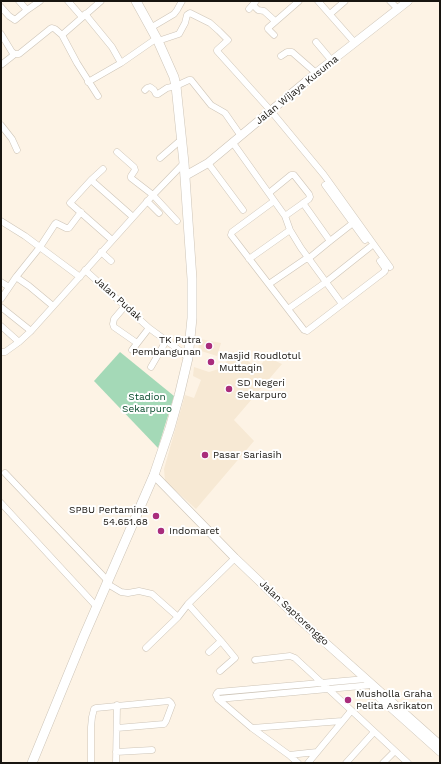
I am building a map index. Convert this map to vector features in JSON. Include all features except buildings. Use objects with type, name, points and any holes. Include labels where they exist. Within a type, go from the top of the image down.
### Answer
[{"type":"main road","points":[[32,763],[96,606],[154,475],[170,428],[188,358],[193,299],[185,176],[176,86],[172,72],[158,39],[136,1]]},
{"type":"street","points":[[19,1],[27,10]]},
{"type":"street","points":[[1,7],[14,20],[40,1]]},
{"type":"street","points":[[68,1],[84,15],[112,47],[121,63]]},
{"type":"street","points":[[62,35],[101,1]]},
{"type":"street","points":[[152,27],[174,14],[182,1]]},
{"type":"street","points":[[274,36],[267,29],[299,1]]},
{"type":"street","points":[[318,1],[355,43]]},
{"type":"street","points":[[330,14],[345,1]]},
{"type":"street","points":[[390,1],[398,9]]},
{"type":"street","name":"Jalan Wijaya Kusuma","points":[[185,176],[208,163],[332,61],[408,1]]},
{"type":"street","points":[[253,5],[258,10],[264,11],[275,21]]},
{"type":"street","points":[[88,82],[158,39],[179,34],[190,13],[210,23],[228,40],[217,51],[271,111],[324,176],[390,268]]},
{"type":"street","points":[[1,64],[15,54],[19,54],[52,28],[62,35],[88,82],[98,96]]},
{"type":"street","points":[[1,34],[3,43],[15,54]]},
{"type":"street","points":[[316,42],[332,61]]},
{"type":"street","points":[[281,56],[287,52],[292,52],[316,74]]},
{"type":"street","points":[[145,90],[150,87],[156,94],[158,94],[166,88],[191,80],[211,104],[225,113],[241,136]]},
{"type":"street","points":[[1,125],[12,139],[17,150]]},
{"type":"street","points":[[160,158],[182,140]]},
{"type":"street","points":[[233,143],[285,216],[290,230],[308,258],[342,304]]},
{"type":"street","points":[[117,152],[134,167],[135,170],[131,178],[153,195],[177,221]]},
{"type":"street","points":[[208,163],[243,210]]},
{"type":"street","points":[[1,352],[5,352],[31,331],[147,201],[184,164]]},
{"type":"street","points":[[103,169],[70,203],[112,240]]},
{"type":"street","points":[[269,192],[288,177],[294,175],[309,194],[309,199],[285,216]]},
{"type":"street","points":[[91,180],[133,217]]},
{"type":"street","points":[[274,201],[232,232],[231,235],[288,308],[301,328],[307,331],[385,271],[385,268],[325,185]]},
{"type":"street","points":[[147,201],[159,213]]},
{"type":"street","points":[[303,203],[330,241]]},
{"type":"street","points":[[1,299],[56,223],[69,228],[81,212]]},
{"type":"street","points":[[1,221],[40,247],[80,277]]},
{"type":"street","points":[[269,284],[308,258],[353,223]]},
{"type":"street","points":[[249,259],[290,230]]},
{"type":"street","points":[[288,308],[326,282],[370,247]]},
{"type":"street","points":[[101,252],[111,261]]},
{"type":"street","name":"Jalan Pudak","points":[[85,270],[149,328],[188,358]]},
{"type":"street","points":[[16,277],[53,306]]},
{"type":"street","points":[[1,282],[9,287]]},
{"type":"street","points":[[1,306],[31,331]]},
{"type":"street","points":[[125,306],[114,319],[113,324],[114,327],[136,343]]},
{"type":"street","points":[[1,326],[19,342]]},
{"type":"street","points":[[132,350],[149,328]]},
{"type":"street","points":[[151,367],[166,341]]},
{"type":"street","points":[[4,473],[107,582],[121,592],[128,593],[139,590],[152,594],[178,617]]},
{"type":"street","name":"Jalan Saptorenggo","points":[[154,475],[235,558],[300,620],[435,743]]},
{"type":"street","points":[[1,503],[96,606]]},
{"type":"street","points":[[146,648],[235,558]]},
{"type":"street","points":[[188,604],[235,658],[220,671]]},
{"type":"street","points":[[209,652],[221,641]]},
{"type":"street","points":[[254,660],[292,657],[408,763]]},
{"type":"street","points":[[272,691],[321,683],[371,684]]},
{"type":"street","points":[[298,763],[252,728],[218,699],[216,695],[218,692],[327,689],[371,684]]},
{"type":"street","points":[[91,763],[91,727],[94,709],[118,705],[169,701],[172,705],[166,721],[162,724],[117,728]]},
{"type":"street","points":[[116,763],[118,705]]},
{"type":"street","points":[[308,763],[351,711]]},
{"type":"street","points":[[252,728],[342,721]]},
{"type":"street","points":[[346,763],[374,732]]},
{"type":"street","points":[[435,743],[440,754]]},
{"type":"street","points":[[116,752],[152,750]]},
{"type":"street","points":[[383,763],[394,751]]},
{"type":"street","points":[[289,755],[317,752]]},
{"type":"shaded area","name":"TK Putra Pembangunan","points":[[200,339],[221,343],[217,356],[198,350]]},
{"type":"shaded area","name":"Pasar Sariasih","points":[[233,351],[258,368],[267,357],[282,364],[234,420],[254,441],[196,509],[165,481],[164,469],[185,395],[194,398],[201,380],[193,376],[194,367],[209,372],[225,367],[227,360]]},
{"type":"green space","name":"Stadion Sekarpuro","points":[[120,352],[174,396],[158,448],[94,381]]},
{"type":"place","name":"TK Putra Pembangunan","points":[[209,346]]},
{"type":"place","name":"Masjid Roudlotul Muttaqin","points":[[211,362]]},
{"type":"place","name":"SD Negeri Sekarpuro","points":[[229,389]]},
{"type":"place","name":"Pasar Sariasih","points":[[205,455]]},
{"type":"place","name":"SPBU Pertamina 54.651.68","points":[[156,516]]},
{"type":"place","name":"Indomaret","points":[[161,531]]},
{"type":"place","name":"Musholla Graha Pelita Asrikaton","points":[[348,700]]}]
